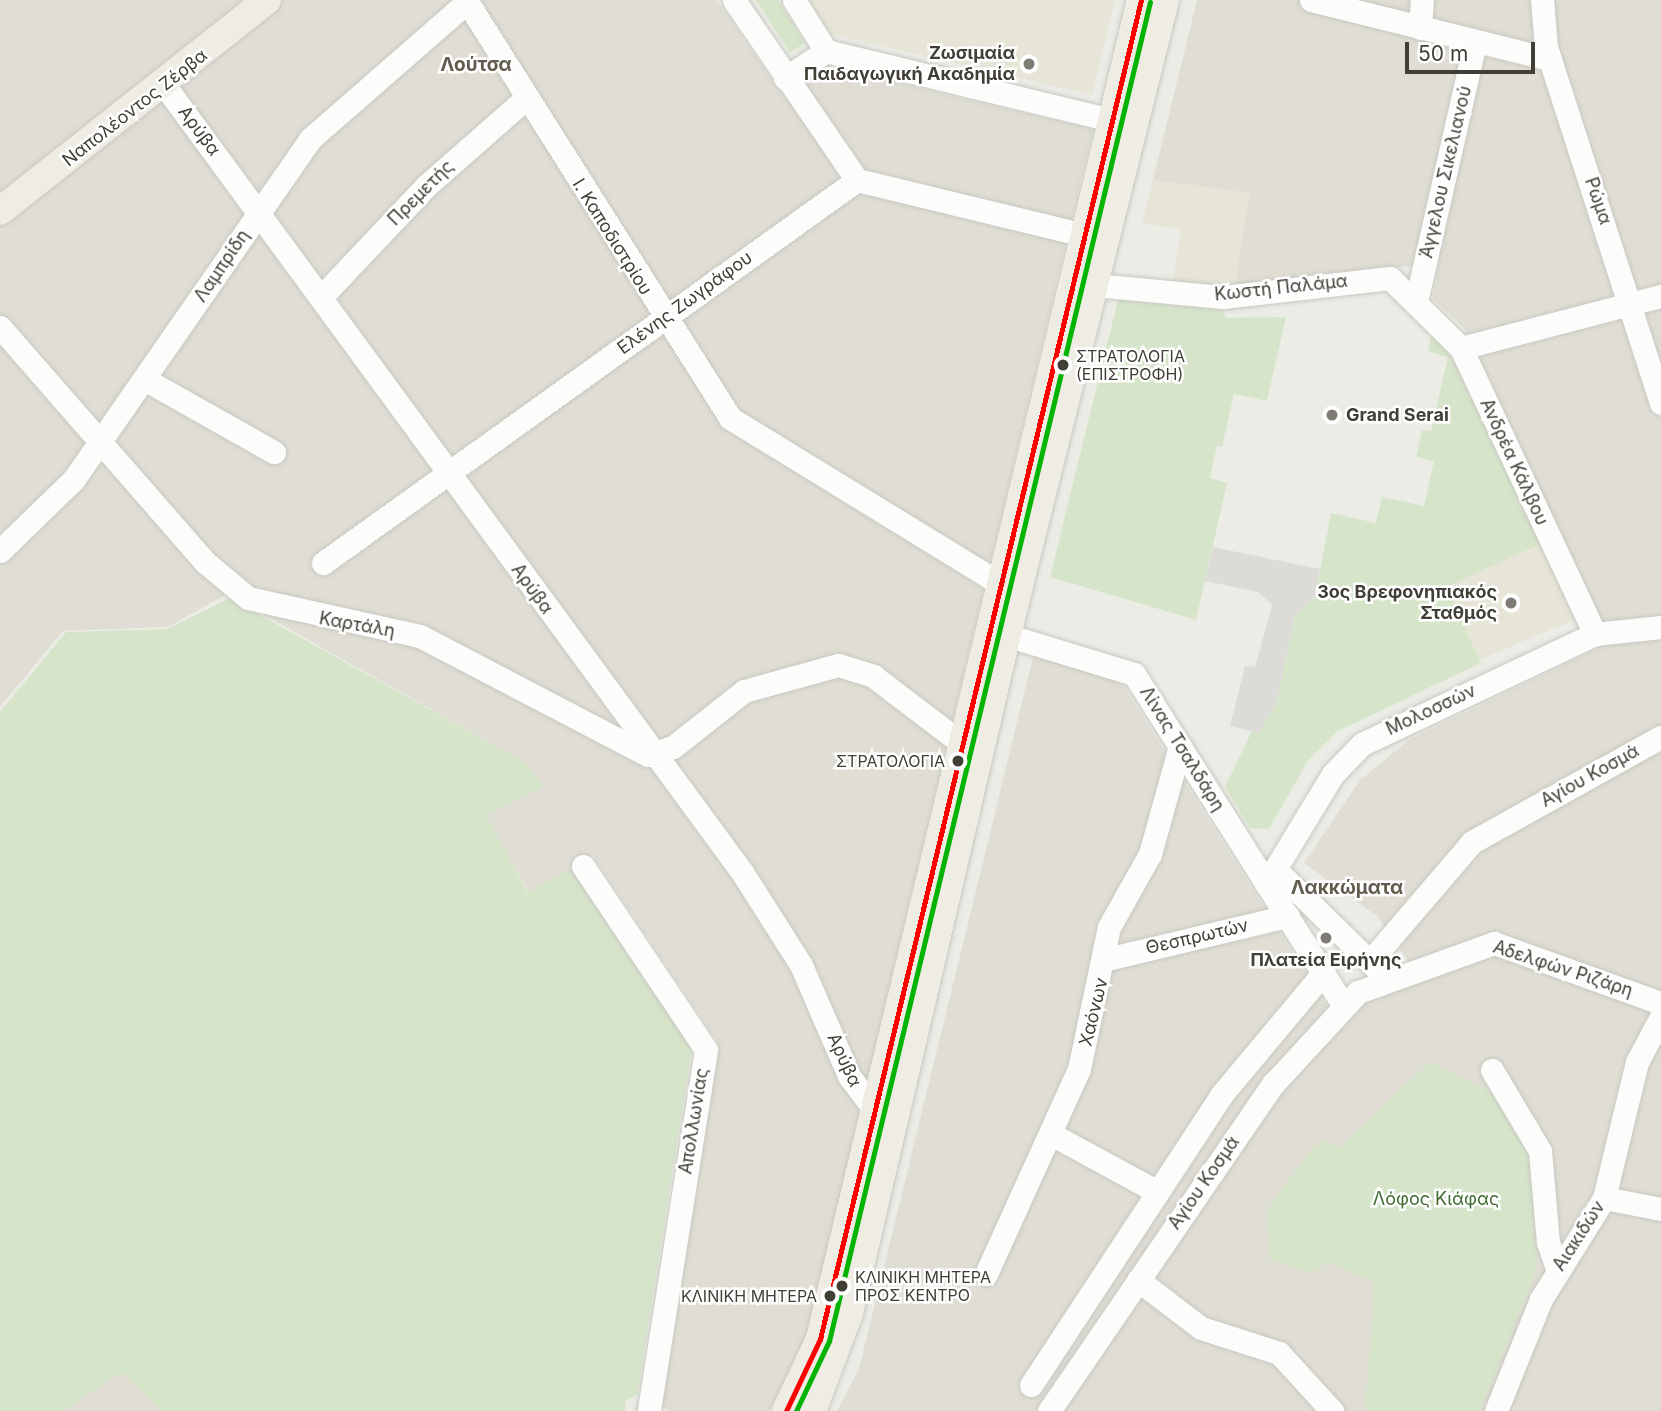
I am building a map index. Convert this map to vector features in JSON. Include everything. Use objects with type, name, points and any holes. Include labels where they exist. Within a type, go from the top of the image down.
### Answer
[{"type":"main road","name":"Ναπολέοντος Ζέρβα","points":[[0,211],[165,86],[267,0]]},
{"type":"main road","points":[[812,1411],[849,1313],[997,632],[999,582],[1141,0]]},
{"type":"main road","points":[[786,1411],[817,1352],[960,742],[997,632],[1095,285],[1165,0]]},
{"type":"street","points":[[734,0],[857,180],[1084,235]]},
{"type":"street","points":[[794,0],[826,51],[1112,120]]},
{"type":"street","points":[[1311,0],[1550,59]]},
{"type":"street","points":[[1420,28],[1422,0]]},
{"type":"street","name":"Ρώμα","points":[[1542,0],[1541,25],[1550,59],[1634,306],[1661,402]]},
{"type":"street","name":"Ι. Καποδιστρίου","points":[[467,1],[664,318],[741,427],[999,582]]},
{"type":"street","name":"Λαμπρίδη","points":[[0,551],[60,495],[100,443],[321,126],[467,1]]},
{"type":"street","name":"Άγγελου Σικελιανού","points":[[1416,302],[1475,42]]},
{"type":"street","points":[[785,78],[826,51]]},
{"type":"street","name":"Αρύβα","points":[[165,86],[323,295],[447,474],[654,755],[801,965],[853,1084],[873,1108]]},
{"type":"street","name":"Πρεμετής","points":[[323,295],[426,186],[526,99]]},
{"type":"street","name":"Ελένης Ζωγράφου","points":[[323,563],[857,180]]},
{"type":"street","name":"Κωστή Παλάμα","points":[[1095,285],[1223,296],[1385,277],[1416,302]]},
{"type":"street","points":[[1461,348],[1634,306],[1661,296]]},
{"type":"street","name":"Ανδρέα Κάλβου","points":[[1416,302],[1461,348],[1595,634]]},
{"type":"street","name":"Καρτάλη","points":[[0,327],[100,443],[239,594],[307,616],[420,636],[654,755]]},
{"type":"street","points":[[146,380],[274,452]]},
{"type":"street","name":"Μολοσσών","points":[[1271,876],[1333,774],[1362,744],[1595,634],[1661,627]]},
{"type":"street","name":"Λίνας Τσαλδάρη","points":[[997,632],[1131,671],[1271,876]]},
{"type":"street","points":[[654,755],[677,744],[744,691],[838,665],[873,676],[960,742]]},
{"type":"street","name":"Αγίου Κοσμά","points":[[1371,960],[1472,842],[1661,737]]},
{"type":"street","name":"Χαόνων","points":[[986,1274],[1079,1069],[1107,958],[1109,928],[1150,854],[1180,746]]},
{"type":"street","name":"Απολλωνίας","points":[[583,866],[706,1050],[651,1410]]},
{"type":"street","points":[[1271,876],[1288,916],[1343,1004]]},
{"type":"street","points":[[1271,876],[1371,960],[1385,979]]},
{"type":"street","name":"Θεσπρωτών","points":[[1107,958],[1288,916]]},
{"type":"street","name":"Αδελφών Ριζάρη","points":[[1385,979],[1494,943],[1661,1003]]},
{"type":"street","points":[[1031,1385],[1222,1094],[1324,972]]},
{"type":"street","name":"Αγίου Κοσμά","points":[[1049,1411],[1274,1083],[1343,1004],[1385,979]]},
{"type":"street","name":"Αιακιδών","points":[[1496,1411],[1557,1268],[1604,1198],[1637,1062],[1661,1017]]},
{"type":"street","points":[[1492,1070],[1540,1151],[1548,1242],[1557,1268]]},
{"type":"street","points":[[1051,1134],[1156,1191]]},
{"type":"street","points":[[1604,1198],[1661,1209]]},
{"type":"street","points":[[1138,1280],[1201,1328],[1279,1353],[1332,1411]]},
{"type":"shaded area","points":[[0,0],[717,0],[782,95],[824,66],[1093,129],[802,1353],[768,1411],[668,1411],[661,1403],[717,1040],[593,855],[529,893],[485,814],[543,787],[526,763],[227,594],[168,627],[63,631],[0,707]]},
{"type":"shaded area","name":"Ζωσιμαία Παιδαγωγική Ακαδημία","points":[[803,0],[1115,0],[1092,95],[825,33]]},
{"type":"shaded area","points":[[1197,0],[1661,0],[1661,1411],[837,1411],[859,1369],[1034,653],[1119,679],[1338,1024],[1360,1006],[1421,980],[1378,917],[1304,863],[1360,780],[1410,739],[1609,643],[1464,328],[1433,299],[1439,262],[1235,287],[1198,182],[1196,190],[1153,180]]},
{"type":"shaded area","points":[[1153,180],[1250,193],[1235,287],[1172,285],[1181,230],[1142,223]]},
{"type":"shaded area","name":"3ος Βρεφονηπιακός Σταθμός","points":[[1542,543],[1574,619],[1477,661],[1444,584]]},
{"type":"shaded area","points":[[1213,547],[1320,569],[1315,597],[1295,616],[1276,704],[1259,733],[1230,726],[1245,666],[1255,667],[1272,605],[1258,592],[1205,581]]},
{"type":"shaded area","points":[[121,1372],[161,1411],[63,1411]]},
{"type":"green space","points":[[756,0],[778,0],[805,43],[790,53]]},
{"type":"green space","points":[[1118,300],[1222,310],[1226,318],[1286,317],[1267,401],[1234,394],[1222,447],[1217,446],[1210,478],[1227,483],[1196,620],[1050,577]]},
{"type":"green space","points":[[1432,332],[1472,386],[1542,543],[1446,587],[1481,663],[1338,731],[1309,759],[1269,829],[1250,828],[1225,787],[1252,731],[1259,732],[1276,704],[1295,616],[1315,597],[1331,513],[1376,523],[1382,497],[1424,506],[1434,461],[1416,457],[1422,430],[1431,431],[1448,357],[1428,352]]},
{"type":"green space","points":[[230,598],[526,763],[543,787],[486,815],[528,893],[576,865],[692,1047],[637,1395],[625,1401],[625,1411],[161,1411],[121,1372],[63,1411],[0,1411],[0,712],[66,632],[167,629]]},
{"type":"green space","name":"Λόφος Κιάφας","points":[[1430,1062],[1495,1094],[1527,1137],[1535,1174],[1535,1273],[1480,1411],[1365,1411],[1375,1282],[1327,1262],[1312,1274],[1270,1259],[1267,1210],[1313,1147],[1324,1141],[1339,1148]]},
{"type":"transit line","points":[[786,1411],[820,1339],[1141,0]]},
{"type":"transit line","points":[[796,1411],[829,1341],[1150,2]]},
{"type":"place","name":"Ζωσιμαία Παιδαγωγική Ακαδημία","points":[[1029,64]]},
{"type":"place","name":"ΣΤΡΑΤΟΛΟΓΙΑ (ΕΠΙΣΤΡΟΦΗ)","points":[[1063,365]]},
{"type":"place","name":"Grand Serai","points":[[1332,415]]},
{"type":"place","name":"3ος Βρεφονηπιακός Σταθμός","points":[[1511,603]]},
{"type":"place","name":"ΣΤΡΑΤΟΛΟΓΙΑ","points":[[958,761]]},
{"type":"place","name":"Πλατεία Ειρήνης","points":[[1326,938]]},
{"type":"place","name":"ΚΛΙΝΙΚΗ ΜΗΤΕΡΑ ΠΡΟΣ ΚΕΝΤΡΟ","points":[[842,1286]]},
{"type":"place","name":"ΚΛΙΝΙΚΗ ΜΗΤΕΡΑ","points":[[830,1296]]},
{"type":"district","name":"Λούτσα","points":[[476,65]]},
{"type":"district","name":"Λακκώματα","points":[[1347,888]]}]
